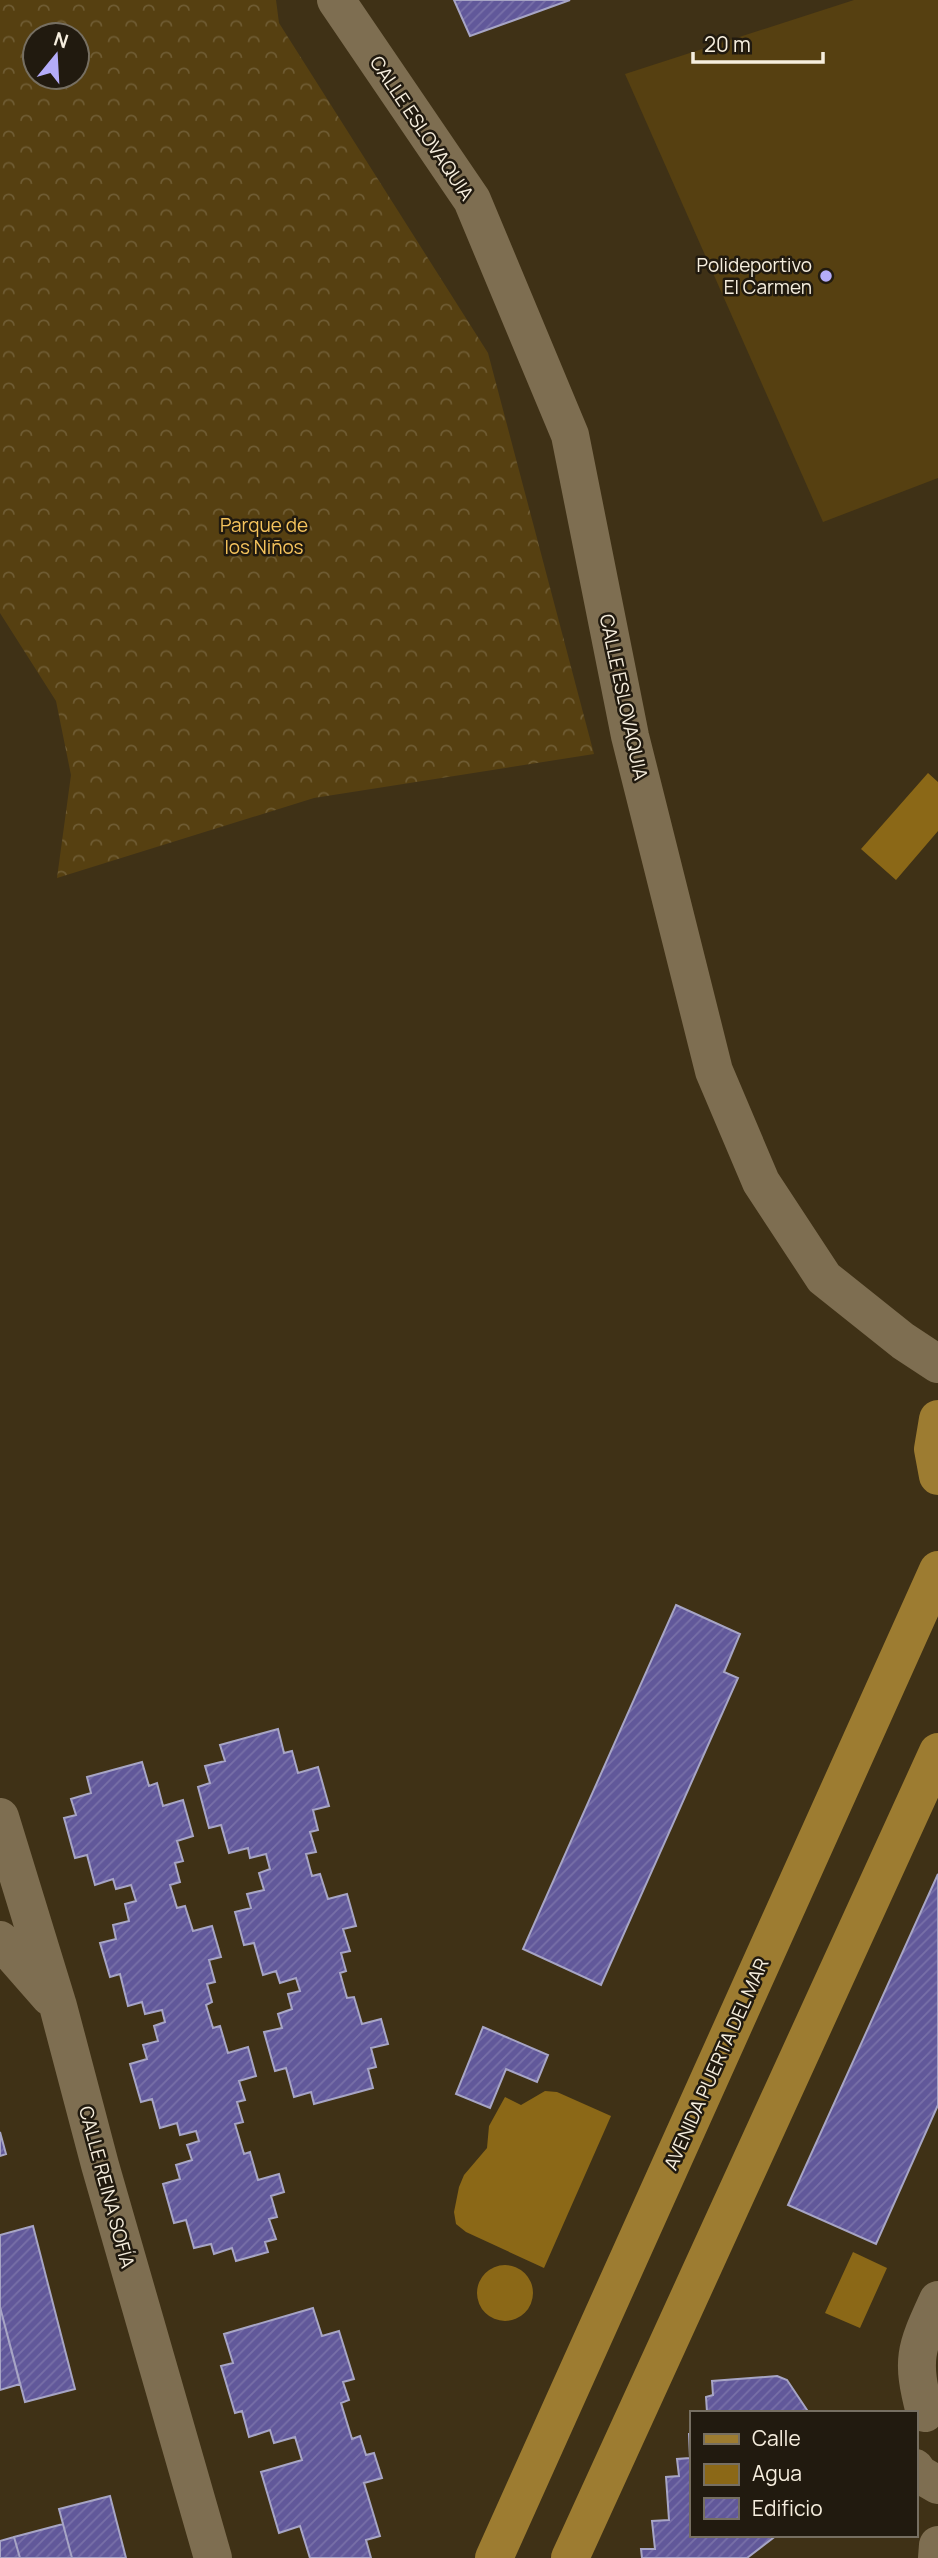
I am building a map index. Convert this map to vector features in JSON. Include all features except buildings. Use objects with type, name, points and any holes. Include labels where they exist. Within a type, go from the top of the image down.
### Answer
[{"type":"main road","points":[[938,1419],[933,1450],[938,1476]]},
{"type":"main road","name":"AVENIDA PUERTA DEL MAR","points":[[494,2558],[938,1570]]},
{"type":"main road","points":[[570,2558],[938,1752]]},
{"type":"street","name":"CALLE ESLOVAQUIA","points":[[336,0],[472,200],[570,435],[630,736],[711,1058],[761,1182],[824,1278],[903,1341],[938,1364]]},
{"type":"street","name":"CALLE REINA SOFÍA","points":[[1,1823],[58,2006],[100,2165],[213,2558]]},
{"type":"street","points":[[0,1940],[58,2006]]},
{"type":"street","points":[[926,2414],[916,2377],[918,2344],[934,2318]]},
{"type":"street","points":[[917,2471],[938,2485]]},
{"type":"street","points":[[937,2558],[938,2545]]},
{"type":"green space","name":"Parque de los Niños","points":[[0,0],[276,0],[279,23],[488,353],[594,754],[314,798],[57,878],[71,775],[56,701],[0,613]]},
{"type":"green space","name":"Polideportivo El Carmen","points":[[854,0],[938,0],[938,478],[823,522],[625,74]]},
{"type":"water","points":[[928,773],[938,782],[938,831],[896,880],[861,849]]},
{"type":"water","points":[[545,2091],[557,2092],[611,2116],[544,2268],[466,2232],[456,2224],[454,2212],[464,2175],[487,2148],[489,2126],[505,2097],[521,2105]]},
{"type":"water","points":[[853,2252],[887,2268],[860,2328],[825,2313]]},
{"type":"water","points":[[505,2265],[516,2267],[525,2273],[531,2282],[531,2304],[525,2313],[516,2319],[505,2321],[494,2319],[485,2313],[479,2304],[477,2293],[479,2282],[485,2273],[494,2267]]},
{"type":"place","name":"Polideportivo El Carmen","points":[[826,276]]}]
